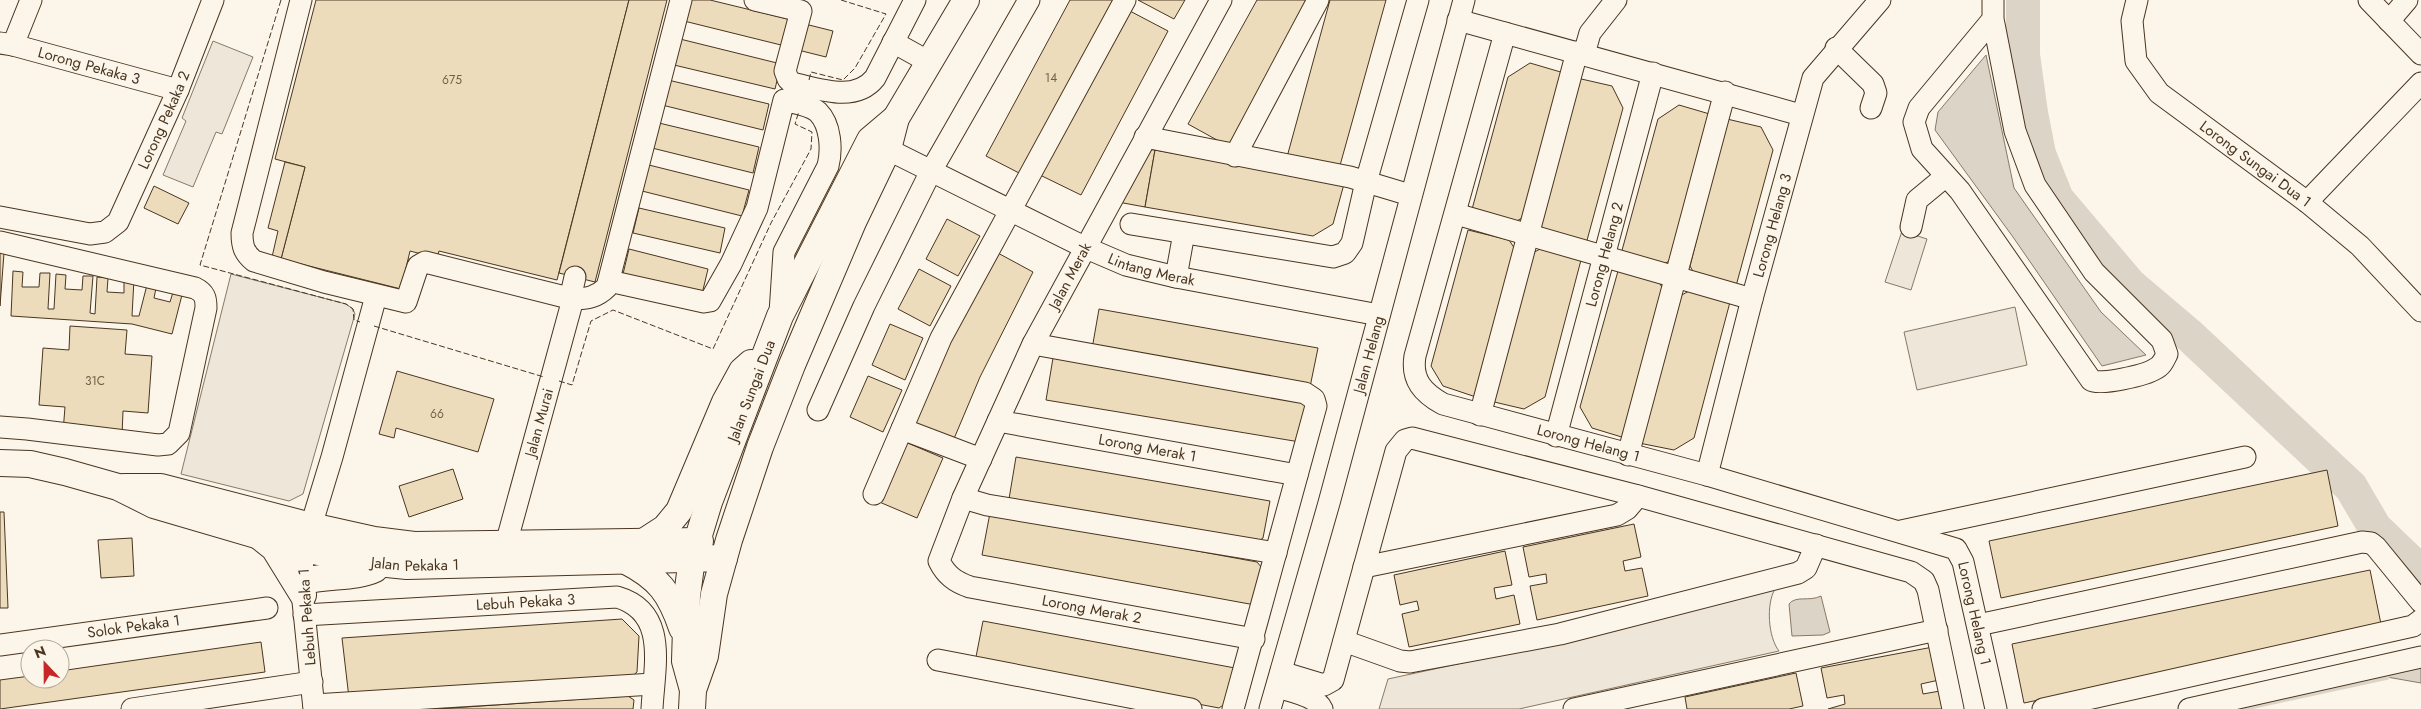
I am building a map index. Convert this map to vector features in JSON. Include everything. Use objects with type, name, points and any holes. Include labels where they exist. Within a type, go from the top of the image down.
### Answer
[{"type":"main road","name":"Jalan Sungai Dua","points":[[693,699],[685,660],[685,636],[687,596],[695,549],[710,502],[765,351],[780,316],[929,62],[962,1]]},
{"type":"main road","name":"Jalan Sungai Dua","points":[[693,699],[705,656],[714,594],[726,549],[760,447],[792,364],[853,222],[879,145]]},
{"type":"main road","points":[[644,541],[665,528],[679,511],[725,402],[742,371],[765,351]]},
{"type":"main road","name":"Jalan Pekaka 1","points":[[0,463],[39,466],[118,487],[154,505],[259,536],[374,540],[414,545],[644,541],[695,549],[726,549]]},
{"type":"main road","name":"Jalan Pekaka 1","points":[[118,487],[161,486],[384,564],[626,561],[695,549]]},
{"type":"main road","points":[[259,536],[274,548],[303,597],[325,576],[367,573],[384,564]]},
{"type":"main road","points":[[626,561],[646,572],[661,585],[676,609],[685,636]]},
{"type":"street","points":[[6,44],[31,0]]},
{"type":"street","name":"Lorong Pekaka 2","points":[[105,232],[118,222],[178,90],[213,0]]},
{"type":"street","points":[[301,0],[244,223],[242,243],[246,254],[254,261],[376,296],[406,302],[418,266],[425,262],[572,299],[589,299],[601,293],[609,281],[681,0]]},
{"type":"street","points":[[755,0],[801,11],[785,71],[788,79],[792,83],[845,94],[860,91],[869,86],[875,78],[915,0]]},
{"type":"street","points":[[818,410],[864,306],[931,171],[1029,0]]},
{"type":"street","points":[[874,494],[941,338],[1125,0]]},
{"type":"street","name":"Jalan Merak","points":[[939,561],[962,498],[1034,344],[1084,247],[1221,0]]},
{"type":"street","points":[[1235,156],[1318,0]]},
{"type":"street","points":[[1131,224],[1333,258],[1345,253],[1352,243],[1366,182],[1418,0]]},
{"type":"street","points":[[1480,415],[1528,234],[1580,53],[1590,33],[1616,0]]},
{"type":"street","name":"Lorong Helang 3","points":[[1707,475],[1801,115],[1813,78],[1836,48],[1880,0]]},
{"type":"street","name":"Lorong Sungai Dua 1","points":[[2137,0],[2132,21],[2136,61],[2159,93],[2307,202],[2360,246],[2421,311]]},
{"type":"street","points":[[2368,0],[2421,54]]},
{"type":"street","points":[[2389,20],[2407,0]]},
{"type":"street","points":[[1993,9],[2016,131],[2035,185],[2094,272],[2162,340],[2167,354],[2162,364],[2154,370],[2108,382],[2098,383],[2091,380],[1960,191],[1922,149],[1916,136],[1914,122],[1919,108],[1993,9]]},
{"type":"street","points":[[1461,10],[1505,33],[1725,92],[1801,115]]},
{"type":"street","name":"Jalan Helang","points":[[1270,709],[1329,503],[1461,10]]},
{"type":"street","name":"Lorong Helang 1","points":[[1505,33],[1413,366],[1420,387],[1430,397],[1443,404],[1556,436],[1707,475],[1956,549],[1963,562],[1996,709]]},
{"type":"street","points":[[893,42],[929,62]]},
{"type":"street","name":"Lorong Pekaka 3","points":[[6,44],[178,90]]},
{"type":"street","points":[[1836,48],[1873,84],[1876,93],[1871,108]]},
{"type":"street","name":"Lorong Helang 2","points":[[1556,436],[1653,73]]},
{"type":"street","points":[[2307,202],[2421,83]]},
{"type":"street","points":[[1628,455],[1725,92]]},
{"type":"street","points":[[609,281],[704,302],[710,301],[731,264],[757,208],[784,100],[808,107],[819,113],[830,137],[832,150],[828,166],[784,252],[780,316]]},
{"type":"street","points":[[1145,137],[1235,156],[1350,176],[1410,195]]},
{"type":"street","name":"Lintang Merak","points":[[879,145],[1084,247],[1126,265],[1176,277],[1378,315]]},
{"type":"street","points":[[1912,228],[1917,200],[1946,176]]},
{"type":"street","points":[[1456,214],[1752,299]]},
{"type":"street","points":[[0,217],[90,234],[105,232],[111,244],[106,266]]},
{"type":"street","points":[[1176,277],[1184,233]]},
{"type":"street","points":[[0,242],[196,288],[202,292],[206,299],[206,308],[179,433],[168,444],[158,445],[0,427]]},
{"type":"street","name":"Jalan Murai","points":[[506,544],[572,299],[575,277]]},
{"type":"street","name":"Lebuh Pekaka 1","points":[[314,707],[303,597],[308,538],[376,296]]},
{"type":"street","points":[[1034,344],[1305,393],[1314,399],[1316,406],[1254,639],[1233,709]]},
{"type":"street","name":"Lorong Merak 1","points":[[998,421],[1297,475]]},
{"type":"street","points":[[902,429],[981,459]]},
{"type":"street","points":[[1279,680],[1324,685],[1329,684],[1333,680],[1396,451],[1405,440],[1412,438],[1638,496],[1911,572],[1924,581],[1928,590],[1953,709]]},
{"type":"street","points":[[1898,532],[2244,457]]},
{"type":"street","points":[[1364,567],[1617,514],[1627,509],[1638,496]]},
{"type":"street","points":[[962,498],[1276,553]]},
{"type":"street","points":[[1978,625],[2362,542],[2371,543],[2376,547],[2421,602]]},
{"type":"street","points":[[1344,641],[1400,661],[1410,662],[1560,634],[1798,573],[1806,568],[1816,546]]},
{"type":"street","name":"Lorong Merak 2","points":[[939,561],[952,579],[970,587],[1254,639]]},
{"type":"street","name":"Lebuh Pekaka 3","points":[[303,597],[616,597],[630,601],[651,624],[655,638],[652,709]]},
{"type":"street","name":"Solok Pekaka 1","points":[[0,645],[267,608]]},
{"type":"street","points":[[2043,709],[2413,626],[2421,620]]},
{"type":"street","points":[[1574,709],[1937,630]]},
{"type":"street","points":[[2189,709],[2421,657]]},
{"type":"street","points":[[938,660],[1191,709]]},
{"type":"street","points":[[1279,680],[1319,704],[1322,709]]},
{"type":"street","points":[[132,709],[312,682]]},
{"type":"street","points":[[314,707],[653,684]]},
{"type":"shaded area","points":[[213,41],[253,57],[222,134],[216,132],[193,187],[163,175],[186,121],[182,118]]},
{"type":"shaded area","points":[[1986,55],[2014,188],[2101,312],[2146,355],[2102,366],[2013,237],[1935,130],[1938,112]]},
{"type":"shaded area","points":[[1902,231],[1927,239],[1911,290],[1885,282]]},
{"type":"shaded area","points":[[231,274],[346,304],[353,309],[355,314],[303,494],[289,501],[181,474]]},
{"type":"shaded area","points":[[2015,307],[2027,365],[1917,390],[1904,332]]},
{"type":"shaded area","points":[[1775,589],[1769,612],[1772,638],[1779,651],[1519,709],[1379,709],[1388,679],[1564,641]]},
{"type":"shaded area","points":[[1821,596],[1830,632],[1823,635],[1792,636],[1789,604],[1799,599],[1812,599]]},
{"type":"shaded area","points":[[2421,666],[2421,683],[2387,677],[2398,669]]},
{"type":"building","points":[[316,0],[629,0],[557,280],[439,251],[437,258],[410,251],[401,289],[281,259],[305,167],[275,159]]},
{"type":"building","points":[[629,0],[667,0],[595,282],[559,273]]},
{"type":"building","points":[[690,0],[710,0],[792,20],[785,46],[684,21]]},
{"type":"building","points":[[1070,0],[1115,0],[1021,174],[986,156]]},
{"type":"building","points":[[1138,0],[1185,0],[1174,19]]},
{"type":"building","points":[[1257,0],[1312,0],[1233,143],[1226,145],[1188,124]]},
{"type":"building","points":[[1330,0],[1386,0],[1339,169],[1287,157]]},
{"type":"building","points":[[1128,10],[1168,31],[1081,195],[1040,175]]},
{"type":"building","points":[[805,24],[833,31],[826,57],[798,50]]},
{"type":"building","points":[[680,39],[781,64],[775,89],[674,65]]},
{"type":"building","points":[[1530,63],[1564,73],[1522,218],[1513,223],[1471,213],[1508,77]]},
{"type":"building","points":[[1577,78],[1612,86],[1623,108],[1586,244],[1546,233],[1540,224]]},
{"type":"building","points":[[668,80],[769,104],[763,130],[662,105]]},
{"type":"building","points":[[1679,105],[1713,115],[1671,260],[1662,265],[1621,254],[1658,119]]},
{"type":"building","points":[[1727,119],[1761,127],[1773,150],[1736,286],[1695,275],[1690,266]]},
{"type":"building","points":[[659,123],[759,147],[753,173],[652,148]]},
{"type":"building","points":[[1147,149],[1155,150],[1145,207],[1118,202]]},
{"type":"building","points":[[1155,150],[1344,184],[1333,224],[1313,236],[1145,207]]},
{"type":"building","points":[[285,162],[305,167],[281,259],[272,257],[278,231],[268,228]]},
{"type":"building","points":[[649,165],[749,190],[742,216],[642,191]]},
{"type":"building","points":[[154,186],[189,203],[178,224],[144,208]]},
{"type":"building","points":[[639,208],[725,228],[720,253],[633,233]]},
{"type":"building","points":[[947,219],[980,236],[958,276],[926,259]]},
{"type":"building","points":[[1468,230],[1509,240],[1515,249],[1476,397],[1443,386],[1431,366]]},
{"type":"building","points":[[629,249],[708,269],[702,294],[623,274]]},
{"type":"building","points":[[1540,249],[1581,260],[1545,397],[1524,409],[1490,401],[1531,254]]},
{"type":"building","points":[[996,252],[1033,272],[980,377],[953,441],[916,426],[913,419],[943,350]]},
{"type":"building","points":[[0,253],[4,253],[0,306]]},
{"type":"building","points":[[919,269],[951,286],[930,326],[898,309]]},
{"type":"building","points":[[13,271],[23,272],[22,287],[39,287],[40,273],[50,273],[48,309],[54,309],[56,274],[66,275],[65,289],[82,290],[83,276],[93,276],[90,313],[95,314],[97,277],[108,278],[107,292],[124,293],[124,279],[134,279],[132,316],[139,316],[148,281],[157,283],[154,298],[170,302],[174,289],[183,291],[172,334],[132,324],[11,316]]},
{"type":"building","points":[[1618,271],[1659,282],[1664,291],[1625,438],[1592,428],[1580,407]]},
{"type":"building","points":[[1689,291],[1730,302],[1694,438],[1674,450],[1639,443],[1680,296]]},
{"type":"building","points":[[1099,309],[1318,348],[1310,387],[1092,349]]},
{"type":"building","points":[[890,324],[923,338],[905,380],[872,365]]},
{"type":"building","points":[[70,326],[127,330],[125,354],[152,356],[148,413],[123,411],[122,436],[63,432],[65,407],[39,405],[43,348],[69,350]]},
{"type":"building","points":[[1053,358],[1302,402],[1308,410],[1300,442],[1046,400]]},
{"type":"building","points":[[397,371],[494,399],[478,452],[396,428],[394,438],[379,434]]},
{"type":"building","points":[[868,376],[902,390],[883,432],[850,417]]},
{"type":"building","points":[[903,441],[943,458],[917,518],[877,501]]},
{"type":"building","points":[[1016,457],[1270,501],[1263,538],[1257,542],[1009,499]]},
{"type":"building","points":[[453,469],[463,499],[409,517],[399,486]]},
{"type":"building","points":[[2327,470],[2338,526],[2001,598],[1989,541]]},
{"type":"building","points":[[0,512],[4,512],[8,608],[0,608]]},
{"type":"building","points":[[990,513],[1257,562],[1262,568],[1255,605],[982,555]]},
{"type":"building","points":[[1634,524],[1641,557],[1623,561],[1625,571],[1642,568],[1648,596],[1537,620],[1530,586],[1547,583],[1546,574],[1529,577],[1523,547]]},
{"type":"building","points":[[132,538],[134,576],[101,578],[98,540]]},
{"type":"building","points":[[1505,551],[1512,585],[1494,588],[1496,599],[1514,595],[1520,624],[1409,647],[1402,614],[1419,610],[1417,601],[1400,605],[1394,575]]},
{"type":"building","points":[[2370,570],[2382,629],[2024,703],[2012,644]]},
{"type":"building","points":[[622,619],[639,636],[637,672],[628,680],[349,698],[342,638]]},
{"type":"building","points":[[983,621],[1235,668],[1229,701],[1219,708],[975,662]]},
{"type":"building","points":[[261,642],[265,672],[0,709],[0,680],[20,677],[20,689],[70,689],[70,670]]},
{"type":"building","points":[[1933,647],[1939,680],[1921,684],[1923,694],[1940,691],[1944,709],[1828,709],[1845,704],[1844,695],[1827,698],[1821,668]]},
{"type":"building","points":[[1796,673],[1803,706],[1789,709],[1687,709],[1685,697]]},
{"type":"building","points":[[628,696],[634,700],[633,709],[437,709]]},
{"type":"waterway","points":[[2023,0],[2023,55],[2031,113],[2039,154],[2057,199],[2130,285],[2189,335],[2351,487],[2375,528],[2421,572]]},
{"type":"waterway","points":[[2240,709],[2387,677]]},
{"type":"fence","points":[[281,0],[200,265],[346,304],[353,309],[354,320],[360,322]]},
{"type":"fence","points":[[809,80],[811,72],[843,80],[855,68],[886,14],[841,0]]},
{"type":"fence","points":[[559,381],[572,385],[591,321],[613,310],[713,349],[771,223],[811,149],[812,132],[795,124],[799,111]]},
{"type":"fence","points":[[374,326],[544,377]]}]
